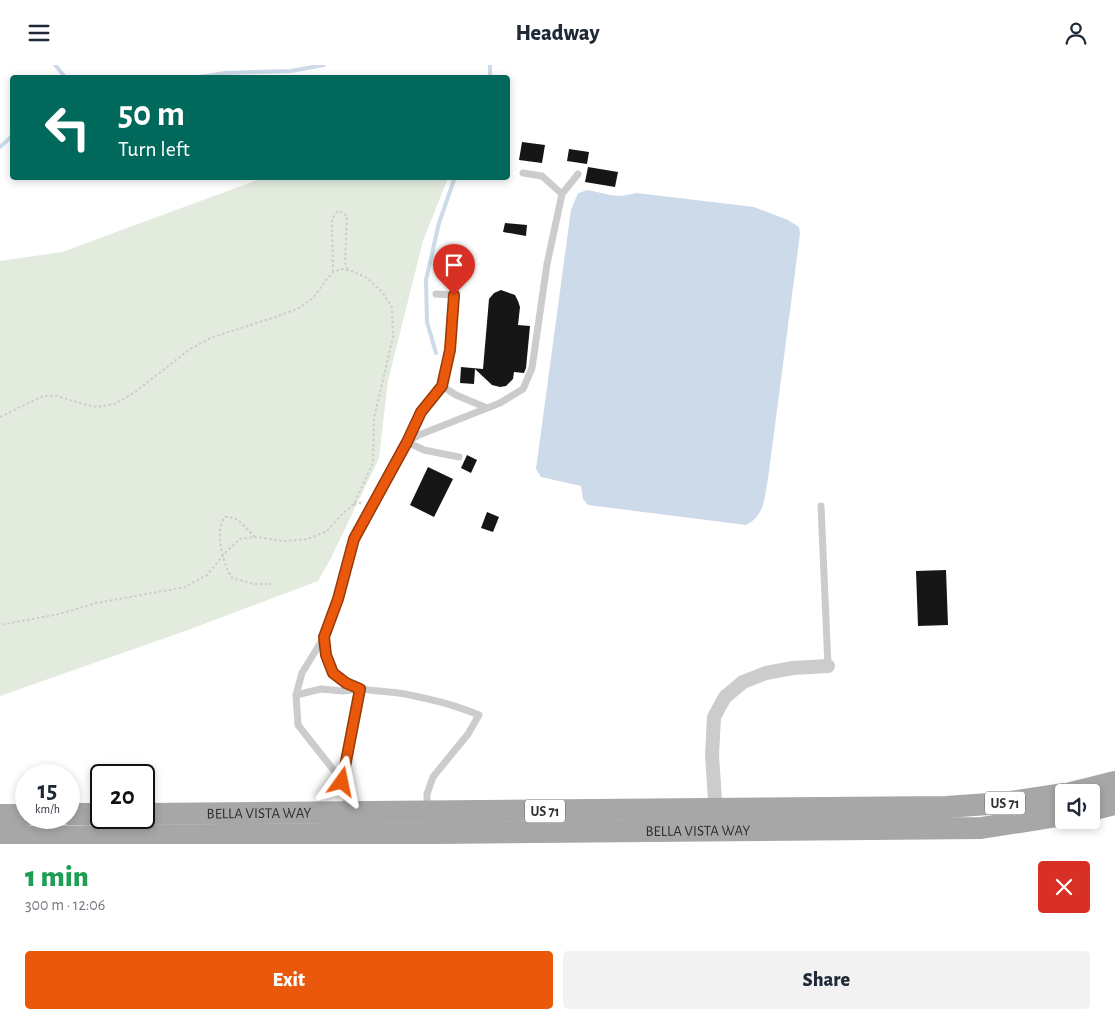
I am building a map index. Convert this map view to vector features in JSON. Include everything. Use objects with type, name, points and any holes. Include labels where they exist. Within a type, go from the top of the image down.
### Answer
[{"type":"main road","points":[[1100,786],[1115,782]]},
{"type":"main road","name":"BELLA VISTA WAY","points":[[0,837],[716,820],[1003,803],[1055,795]]},
{"type":"main road","points":[[1100,808],[1115,804]]},
{"type":"main road","name":"BELLA VISTA WAY","points":[[155,814],[426,812],[981,828],[1055,816]]},
{"type":"main road","points":[[0,815],[15,815]]},
{"type":"street","points":[[716,820],[712,755],[714,717],[725,697],[743,682],[766,673],[793,668],[828,666]]},
{"type":"lane","points":[[522,173],[542,176],[562,194]]},
{"type":"lane","points":[[407,442],[419,435],[500,403],[523,389],[532,368],[547,264],[562,194],[578,174]]},
{"type":"lane","points":[[342,782],[298,725],[296,695],[302,673],[324,637],[338,599],[354,539],[407,442],[421,412],[442,386],[450,350],[454,295],[436,294]]},
{"type":"lane","points":[[442,386],[456,395],[487,408]]},
{"type":"lane","points":[[407,442],[424,451],[459,457]]},
{"type":"lane","points":[[821,506],[828,666]]},
{"type":"lane","points":[[324,637],[326,655],[333,673],[346,683],[360,689]]},
{"type":"lane","points":[[296,695],[321,689],[342,691],[360,689],[399,693],[460,707],[479,715],[468,734],[433,777],[427,793],[426,812]]},
{"type":"lane","points":[[349,812],[342,782],[360,689]]},
{"type":"path","points":[[333,272],[332,219],[334,213],[338,211],[344,213],[347,217],[345,262],[348,271]]},
{"type":"path","points":[[0,417],[43,396],[57,396],[83,405],[97,407],[114,404],[134,393],[190,349],[213,337],[299,308],[313,298],[333,272],[341,269],[367,278],[383,293],[392,308],[393,337],[374,418],[374,463],[354,504],[327,531],[308,539],[286,541],[255,537],[240,539],[222,556],[207,575],[186,587],[97,603],[59,614],[0,625]]},
{"type":"path","points":[[255,537],[237,520],[232,517],[225,517],[221,522],[222,556],[225,567],[232,578],[254,584],[271,584]]},
{"type":"shaded area","points":[[258,180],[447,180],[423,241],[388,381],[379,458],[318,581],[188,630],[0,696],[0,261],[62,252]]},
{"type":"water","points":[[588,190],[610,195],[622,196],[637,193],[754,207],[788,220],[799,227],[800,234],[766,493],[763,506],[757,516],[746,525],[588,505],[583,499],[581,486],[541,477],[536,469],[571,210],[578,193]]},
{"type":"building","points":[[522,142],[545,145],[542,163],[519,160]]},
{"type":"building","points":[[569,149],[589,152],[587,164],[567,161]]},
{"type":"building","points":[[588,167],[618,172],[615,187],[585,182]]},
{"type":"building","points":[[505,223],[527,225],[526,236],[503,232]]},
{"type":"building","points":[[501,290],[515,295],[518,301],[520,307],[518,325],[530,326],[524,373],[514,372],[513,379],[506,386],[500,387],[492,385],[475,369],[474,384],[460,383],[461,367],[483,369],[489,299],[494,293]]},
{"type":"building","points":[[467,455],[477,460],[471,473],[461,468]]},
{"type":"building","points":[[428,467],[453,479],[434,517],[410,505]]},
{"type":"building","points":[[487,512],[499,517],[493,532],[481,528]]},
{"type":"building","points":[[946,570],[948,625],[918,626],[916,571]]},
{"type":"waterway","points":[[55,65],[63,75]]},
{"type":"waterway","points":[[212,75],[291,71],[324,65]]},
{"type":"waterway","points":[[490,65],[490,75]]},
{"type":"waterway","points":[[0,147],[10,138]]},
{"type":"waterway","points":[[436,353],[427,322],[426,280],[439,223],[454,180]]},
{"type":"route","points":[[342,782],[360,689],[346,683],[333,673],[326,655],[324,637],[338,599],[354,539],[407,442],[421,412],[442,386],[450,350],[454,295]]}]
